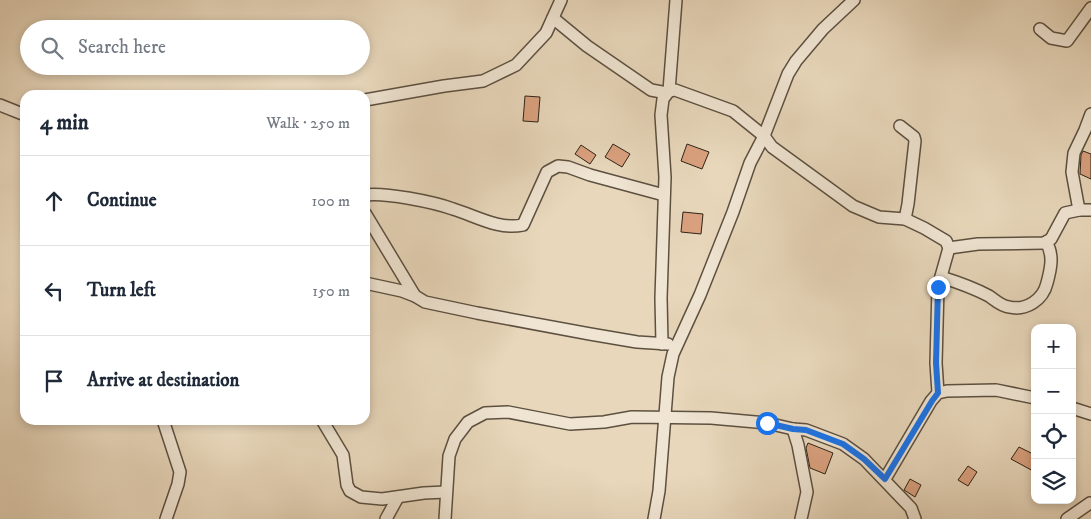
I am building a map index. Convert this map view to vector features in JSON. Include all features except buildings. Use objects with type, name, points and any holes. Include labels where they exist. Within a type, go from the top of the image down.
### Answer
[{"type":"street","points":[[370,99],[483,81],[516,65],[546,33],[561,0]]},
{"type":"street","points":[[662,344],[661,298],[665,176],[661,115],[663,99],[668,92],[676,0]]},
{"type":"street","points":[[655,518],[659,491],[668,377],[673,354],[700,295],[750,163],[764,136],[788,74],[796,61],[823,29],[854,0]]},
{"type":"street","points":[[1040,29],[1051,38],[1067,41],[1091,8]]},
{"type":"street","points":[[552,18],[587,46],[651,90],[668,92],[675,90],[734,111],[764,136],[772,147],[853,206],[879,217],[905,219],[946,240],[949,248],[938,287],[936,363],[938,393]]},
{"type":"street","points":[[651,90],[661,115]]},
{"type":"street","points":[[0,105],[20,112]]},
{"type":"street","points":[[1079,210],[1072,172],[1074,153],[1091,114]]},
{"type":"street","points":[[900,126],[914,137],[915,142],[905,219]]},
{"type":"street","points":[[370,195],[393,196],[451,208],[499,225],[515,226],[523,225],[547,172],[558,166],[568,167],[598,178],[664,195]]},
{"type":"street","points":[[949,248],[978,244],[1044,243],[1051,240],[1065,213],[1091,210]]},
{"type":"street","points":[[370,221],[415,296]]},
{"type":"street","points":[[941,277],[988,296],[1004,306],[1012,308],[1030,304],[1039,300],[1045,292],[1052,259],[1051,250],[1046,242]]},
{"type":"street","points":[[370,284],[415,296],[425,302],[487,315],[637,342],[677,345]]},
{"type":"street","points":[[885,479],[938,393],[947,391],[996,390],[1031,397]]},
{"type":"street","points":[[1076,409],[1091,414]]},
{"type":"street","points":[[445,519],[449,456],[455,439],[468,422],[485,413],[508,412],[570,424],[604,422],[632,416],[711,418],[767,423],[806,430],[843,444],[864,459],[911,508],[915,519]]},
{"type":"street","points":[[165,425],[180,472],[178,484],[166,519]]},
{"type":"street","points":[[325,425],[343,455],[347,485],[350,491],[361,497],[382,499],[446,492]]},
{"type":"street","points":[[793,429],[807,492],[801,519]]},
{"type":"street","points":[[386,519],[398,496]]},
{"type":"street","points":[[1067,519],[1090,503]]},
{"type":"route","points":[[767,423],[806,430],[843,444],[864,459],[885,479],[938,393],[936,363],[938,287]]}]
